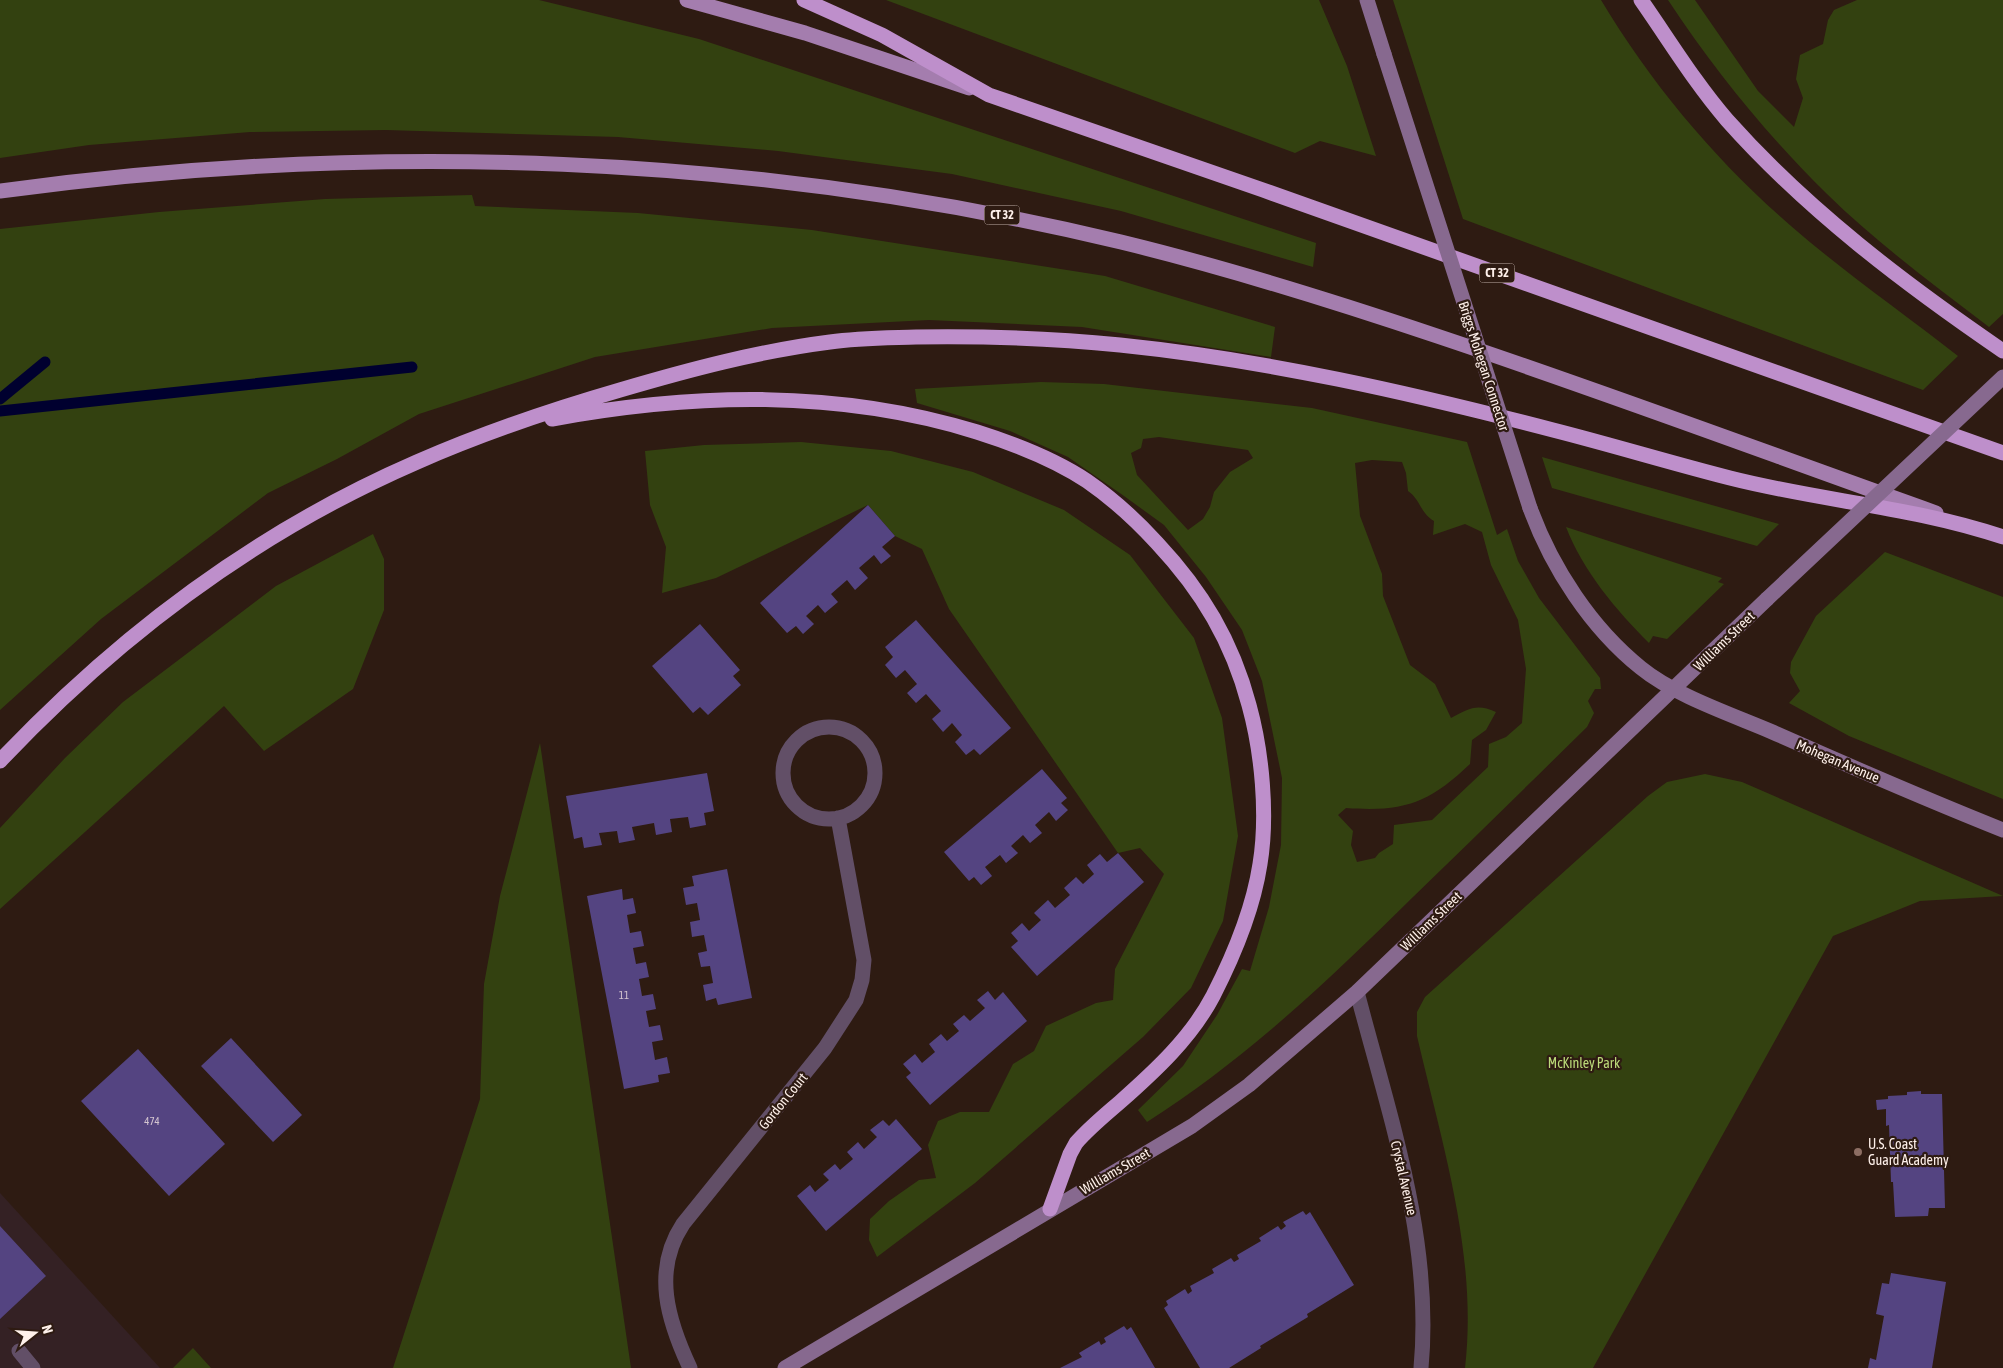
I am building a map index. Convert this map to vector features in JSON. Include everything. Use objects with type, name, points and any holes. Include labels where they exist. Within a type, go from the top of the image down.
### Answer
[{"type":"highway","points":[[804,0],[882,35],[989,95]]},
{"type":"highway","points":[[1641,0],[1726,119],[1772,169],[1837,226],[1928,300],[2003,352]]},
{"type":"highway","name":"CT 32","points":[[989,95],[1264,190],[2003,453]]},
{"type":"highway","points":[[0,761],[98,665],[153,620],[204,582],[277,535],[347,495],[415,462],[494,430],[659,378],[750,356],[830,342],[950,336],[1056,340],[1186,354],[1385,389],[1561,432],[1731,478],[1805,495],[1961,522]]},
{"type":"highway","points":[[494,430],[648,404],[738,398],[841,403],[895,412],[977,432],[1048,459],[1087,481],[1132,516],[1180,567],[1218,623],[1231,649],[1243,684],[1260,756],[1263,828],[1261,862],[1240,938],[1204,1012],[1179,1046],[1149,1077],[1076,1143],[1070,1154],[1050,1209]]},
{"type":"highway","name":"CT 32","points":[[1961,522],[2003,537]]},
{"type":"main road","name":"CT 32","points":[[687,0],[805,33],[989,95]]},
{"type":"main road","name":"Briggs Mohegan Connector","points":[[1367,0],[1530,508],[1551,556],[1583,606],[1634,663],[1674,688]]},
{"type":"main road","name":"CT 32","points":[[0,191],[74,180],[175,171],[343,162],[427,160],[547,162],[666,170],[840,188],[903,197],[1010,217],[1125,243],[1244,274],[1338,303],[1502,358],[1961,522]]},
{"type":"main road","name":"Williams Street","points":[[785,1368],[1192,1126],[1249,1085],[1358,992],[1767,599],[2003,377]]},
{"type":"main road","name":"Mohegan Avenue","points":[[1674,688],[2003,830]]},
{"type":"street","points":[[826,727],[839,728],[856,735],[868,749],[874,767],[873,786],[864,802],[850,814],[838,818],[826,818],[808,814],[798,806],[785,785],[784,766],[790,749],[803,735],[826,727]]},
{"type":"street","name":"Gordon Court","points":[[690,1368],[669,1318],[666,1295],[667,1261],[673,1242],[683,1224],[825,1048],[848,1013],[862,980],[864,951],[838,818]]},
{"type":"street","name":"Crystal Avenue","points":[[1358,992],[1409,1194],[1417,1239],[1422,1276],[1424,1319],[1421,1368]]},
{"type":"street","points":[[19,1351],[32,1368]]},
{"type":"shaded area","points":[[0,1193],[160,1368],[0,1368]]},
{"type":"green space","points":[[0,0],[539,0],[699,39],[1316,243],[1313,267],[1121,211],[952,174],[778,151],[618,137],[386,130],[250,132],[89,145],[0,158]]},
{"type":"green space","points":[[886,0],[1319,0],[1347,66],[1376,156],[1320,141],[1295,153]]},
{"type":"green space","points":[[1393,0],[1601,0],[1664,92],[1711,148],[1763,201],[1811,243],[1958,356],[1923,390],[1463,219]]},
{"type":"green space","points":[[1668,0],[1695,0],[1758,91],[1794,127],[1803,98],[1796,79],[1800,55],[1823,44],[1828,20],[1834,10],[1857,0],[2003,0],[2003,314],[1989,327],[1906,263],[1846,212],[1783,149],[1723,77]]},
{"type":"green space","points":[[472,195],[475,206],[638,213],[812,230],[1105,276],[1275,327],[1271,357],[1082,327],[929,320],[772,328],[595,357],[419,414],[337,459],[268,493],[101,619],[0,710],[0,229],[159,212],[325,199]]},
{"type":"green space","points":[[1041,382],[1104,384],[1312,408],[1467,442],[1497,535],[1507,529],[1518,561],[1539,598],[1600,678],[1601,689],[1595,689],[1588,701],[1594,713],[1587,727],[1522,791],[1350,958],[1286,1017],[1219,1072],[1147,1122],[1138,1110],[1183,1066],[1217,1015],[1242,969],[1250,971],[1269,907],[1281,845],[1282,778],[1262,681],[1242,630],[1206,577],[1164,525],[1068,457],[1010,431],[917,403],[915,389]],"holes":[[[1159,437],[1248,450],[1253,458],[1230,472],[1214,492],[1210,507],[1203,519],[1188,530],[1137,475],[1131,453],[1141,448],[1143,439]],[[1372,460],[1402,462],[1406,473],[1408,491],[1434,521],[1433,535],[1465,524],[1482,532],[1491,565],[1518,620],[1526,669],[1522,723],[1506,737],[1489,744],[1488,767],[1432,820],[1394,825],[1393,844],[1375,858],[1357,862],[1351,845],[1353,831],[1338,815],[1346,808],[1366,809],[1399,806],[1427,797],[1441,788],[1470,764],[1472,740],[1486,730],[1496,712],[1489,709],[1473,708],[1451,718],[1435,684],[1410,665],[1383,596],[1382,574],[1360,516],[1355,463]]]},
{"type":"green space","points":[[801,442],[891,451],[973,472],[1064,510],[1130,555],[1194,638],[1222,718],[1238,836],[1223,921],[1191,988],[1143,1037],[975,1183],[877,1257],[869,1240],[870,1219],[889,1201],[919,1180],[936,1178],[928,1145],[938,1121],[960,1112],[989,1112],[1013,1064],[1034,1051],[1046,1026],[1096,1003],[1113,1000],[1115,969],[1164,874],[1140,848],[1118,853],[949,609],[922,549],[895,536],[868,505],[716,578],[662,593],[666,547],[650,505],[645,451],[704,445]]},
{"type":"green space","points":[[1542,457],[1779,524],[1757,546],[1552,488]]},
{"type":"green space","points":[[1566,527],[1722,578],[1718,582],[1724,584],[1667,639],[1653,636],[1649,643],[1601,589],[1582,559]]},
{"type":"green space","points":[[373,534],[384,559],[384,610],[353,689],[264,751],[224,706],[0,909],[0,828],[65,758],[123,702],[276,586]]},
{"type":"green space","points":[[1885,552],[2003,597],[2003,799],[1849,736],[1789,703],[1800,691],[1790,673],[1791,662],[1816,616]]},
{"type":"green space","points":[[540,743],[631,1368],[393,1368],[480,1099],[484,984],[500,896]]},
{"type":"green space","name":"McKinley Park","points":[[1705,774],[1742,782],[2003,896],[1920,901],[1833,936],[1593,1368],[1465,1368],[1468,1326],[1462,1242],[1447,1159],[1417,1036],[1417,1012],[1425,997],[1648,796],[1667,782]]},
{"type":"green space","points":[[193,1348],[211,1368],[173,1368]]},
{"type":"building","points":[[868,505],[895,536],[882,547],[891,556],[881,564],[874,555],[859,568],[868,578],[855,590],[847,580],[831,594],[838,602],[825,613],[818,605],[806,616],[814,624],[803,634],[796,626],[787,633],[760,603]]},
{"type":"building","points":[[916,620],[1011,728],[980,755],[974,749],[966,755],[955,742],[962,735],[952,723],[943,732],[932,719],[941,711],[926,694],[916,703],[907,693],[917,684],[905,670],[896,678],[885,665],[893,657],[885,647]]},
{"type":"building","points":[[700,624],[740,670],[733,676],[741,685],[708,715],[700,707],[693,713],[652,666]]},
{"type":"building","points":[[1042,769],[1067,798],[1061,803],[1068,810],[1056,821],[1049,812],[1035,825],[1042,833],[1030,843],[1023,835],[1011,846],[1018,853],[1006,863],[1000,855],[985,867],[992,876],[981,885],[974,877],[969,881],[944,852]]},
{"type":"building","points":[[707,773],[714,811],[704,813],[706,825],[690,828],[688,817],[670,819],[672,832],[656,835],[654,823],[632,827],[635,840],[619,843],[617,831],[599,833],[602,845],[584,848],[582,837],[574,839],[566,796]]},
{"type":"building","points":[[1118,853],[1144,882],[1037,976],[1011,947],[1018,941],[1011,933],[1022,923],[1029,931],[1041,920],[1034,913],[1048,900],[1055,908],[1070,895],[1064,888],[1076,877],[1083,884],[1094,874],[1087,865],[1100,854],[1107,862]]},
{"type":"building","points":[[727,869],[752,998],[718,1005],[716,998],[706,1001],[703,985],[713,983],[710,966],[701,967],[698,953],[707,951],[704,935],[692,937],[690,922],[700,920],[697,903],[686,905],[683,888],[694,886],[692,876]]},
{"type":"building","points":[[622,889],[623,900],[633,898],[636,913],[627,915],[630,933],[641,931],[644,946],[633,948],[636,964],[646,962],[649,977],[639,979],[642,996],[653,994],[656,1009],[646,1011],[649,1027],[660,1025],[663,1040],[652,1042],[655,1060],[667,1057],[670,1073],[658,1075],[659,1082],[624,1089],[587,896]]},
{"type":"building","points":[[988,991],[995,1000],[1003,992],[1027,1021],[930,1105],[906,1077],[911,1073],[903,1064],[915,1054],[922,1063],[935,1052],[929,1044],[941,1034],[947,1041],[959,1031],[953,1024],[964,1015],[970,1021],[985,1008],[977,1000]]},
{"type":"building","points":[[231,1038],[302,1115],[273,1142],[201,1066]]},
{"type":"building","points":[[138,1049],[225,1144],[169,1196],[81,1101]]},
{"type":"building","points":[[1921,1091],[1921,1094],[1942,1094],[1945,1208],[1929,1208],[1928,1216],[1895,1217],[1893,1182],[1891,1182],[1889,1125],[1886,1126],[1886,1109],[1877,1110],[1876,1100],[1888,1099],[1888,1096],[1907,1095],[1907,1092]]},
{"type":"building","points":[[896,1119],[922,1149],[826,1231],[797,1196],[810,1185],[815,1192],[829,1180],[823,1174],[835,1164],[840,1170],[853,1159],[847,1152],[858,1142],[864,1149],[877,1137],[870,1130],[883,1120],[889,1126]]},
{"type":"building","points":[[1303,1211],[1306,1215],[1310,1212],[1354,1285],[1307,1314],[1308,1317],[1260,1346],[1261,1348],[1229,1368],[1200,1368],[1164,1308],[1168,1305],[1166,1301],[1185,1289],[1188,1294],[1192,1291],[1190,1286],[1214,1273],[1212,1269],[1231,1258],[1234,1262],[1239,1259],[1237,1255],[1261,1241],[1259,1238],[1278,1226],[1281,1230],[1286,1226],[1283,1222]]},
{"type":"building","points":[[0,1226],[46,1276],[0,1319]]},
{"type":"building","points":[[1891,1273],[1946,1282],[1932,1368],[1868,1368],[1870,1358],[1876,1360],[1884,1316],[1876,1314],[1882,1283],[1889,1284]]},
{"type":"building","points":[[1124,1326],[1127,1330],[1131,1327],[1155,1368],[1060,1368],[1082,1357],[1079,1353],[1099,1341],[1101,1345],[1106,1342],[1104,1338]]},
{"type":"waterway","points":[[0,399],[45,362]]},
{"type":"waterway","points":[[0,411],[412,367]]},
{"type":"place","name":"U.S. Coast Guard Academy","points":[[1858,1152]]}]
